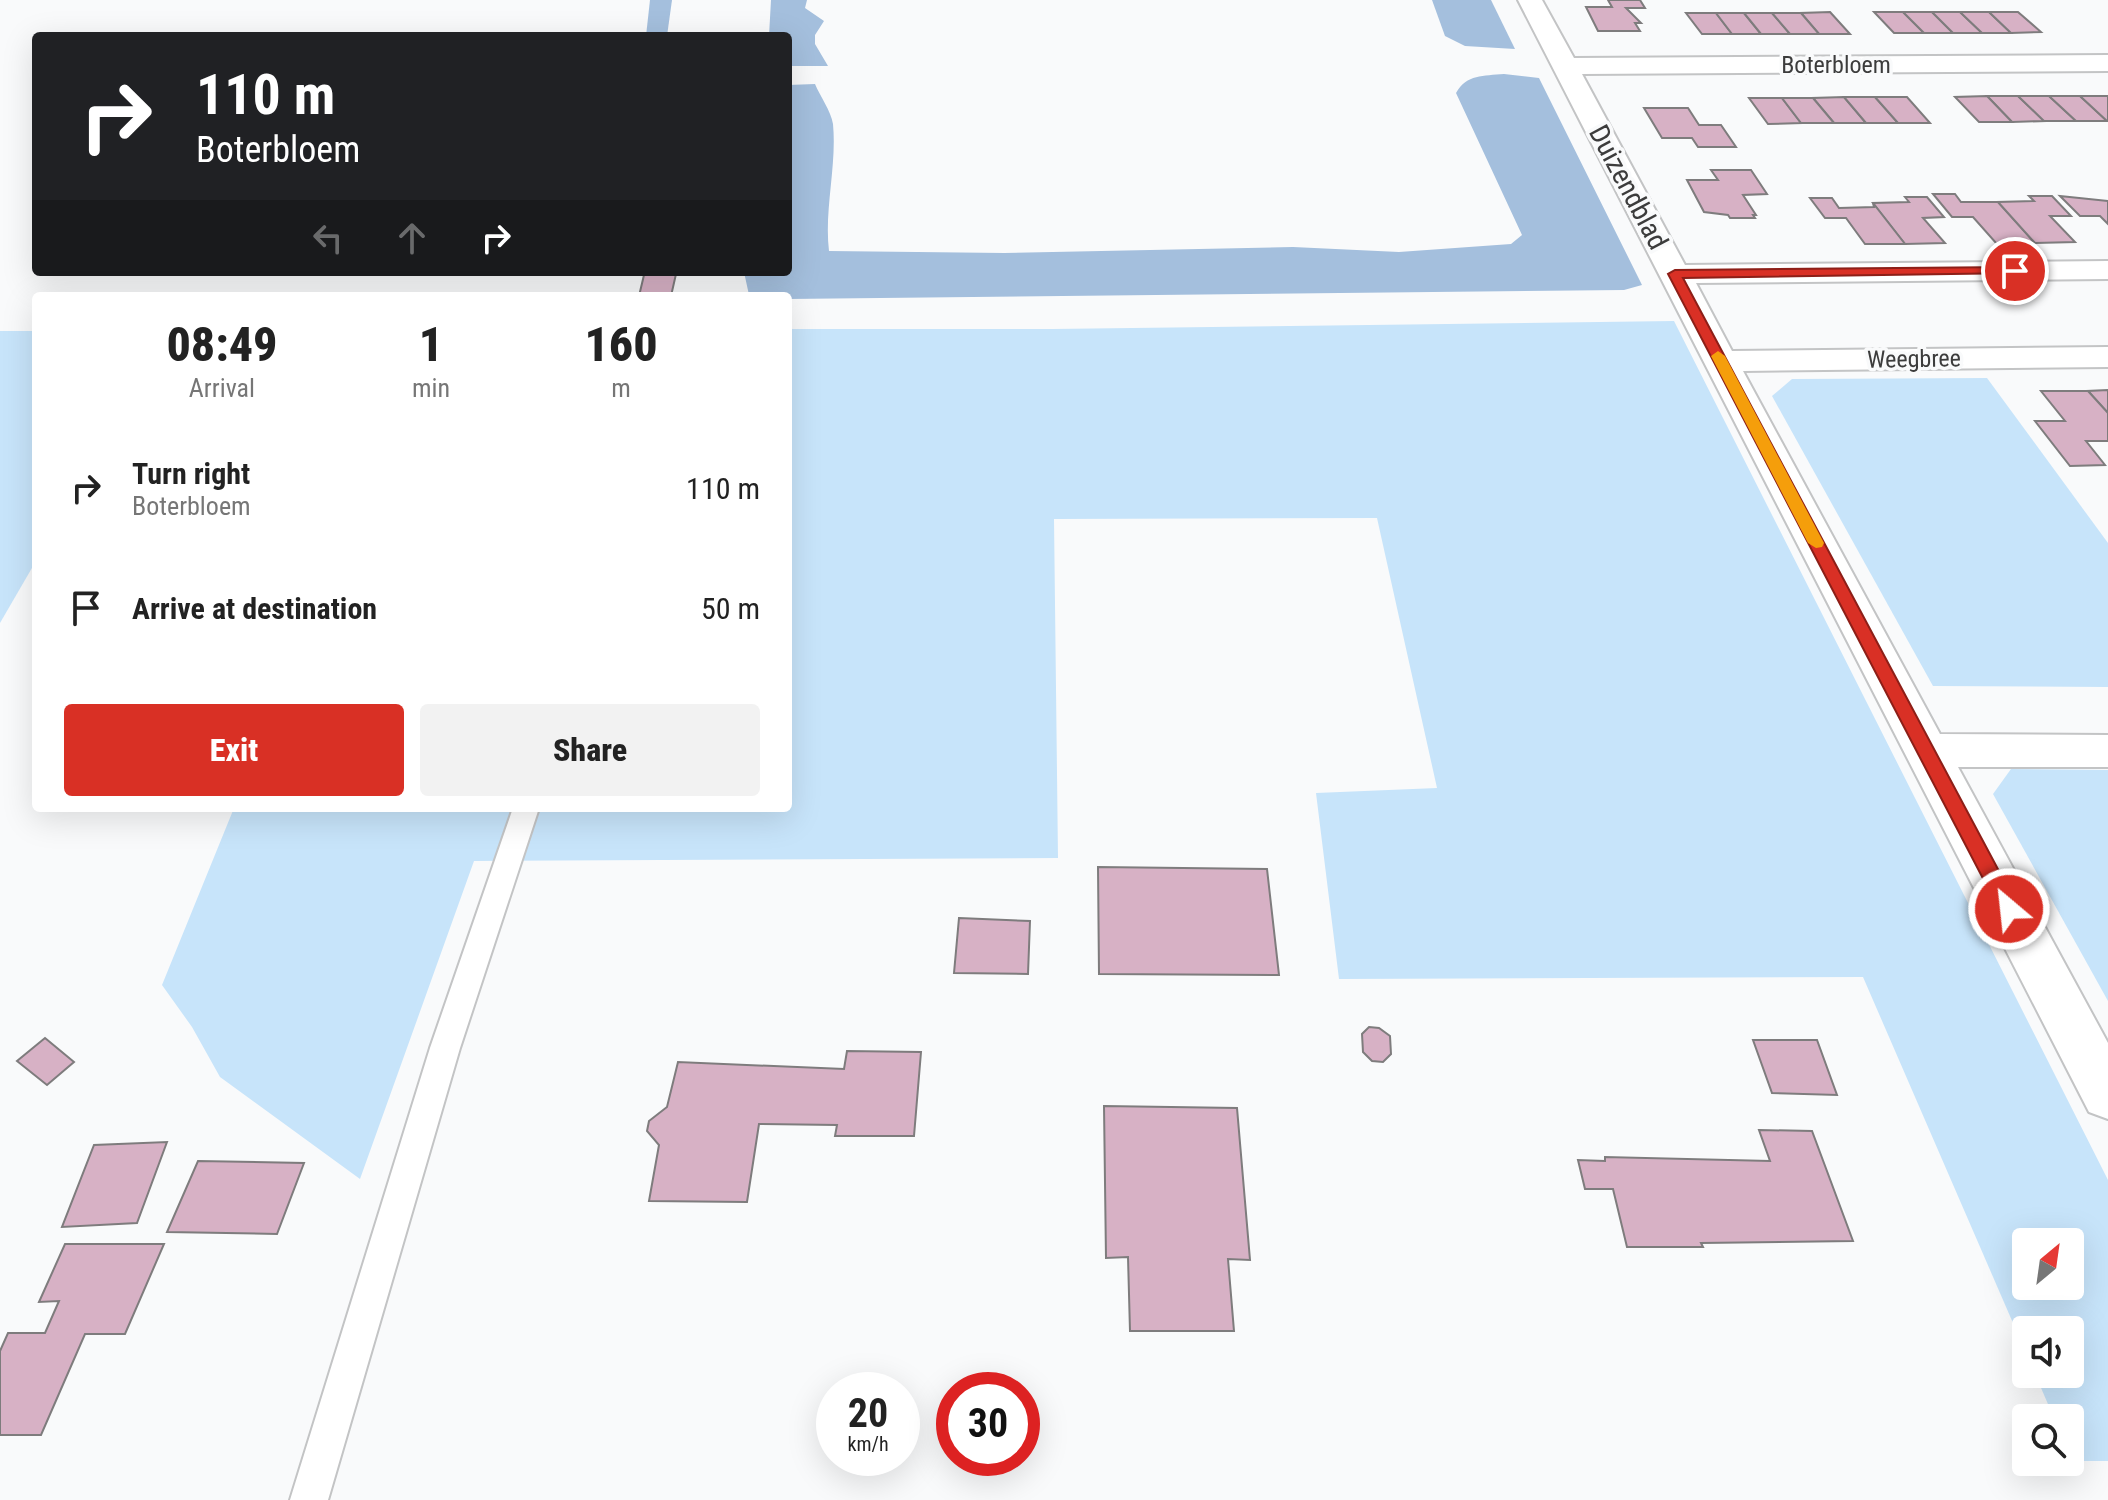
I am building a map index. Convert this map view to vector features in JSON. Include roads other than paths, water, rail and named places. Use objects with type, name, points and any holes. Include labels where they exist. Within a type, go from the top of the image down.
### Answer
[{"type":"street","name":"Duizendblad","points":[[1530,0],[2108,1095]]},
{"type":"street","name":"Boterbloem","points":[[1565,66],[2108,63]]},
{"type":"street","points":[[1675,274],[2108,270]]},
{"type":"street","name":"Weegbree","points":[[1721,361],[2108,357]]},
{"type":"street","points":[[1925,750],[2108,751]]},
{"type":"lane","points":[[309,1500],[445,1048],[525,812]]}]
